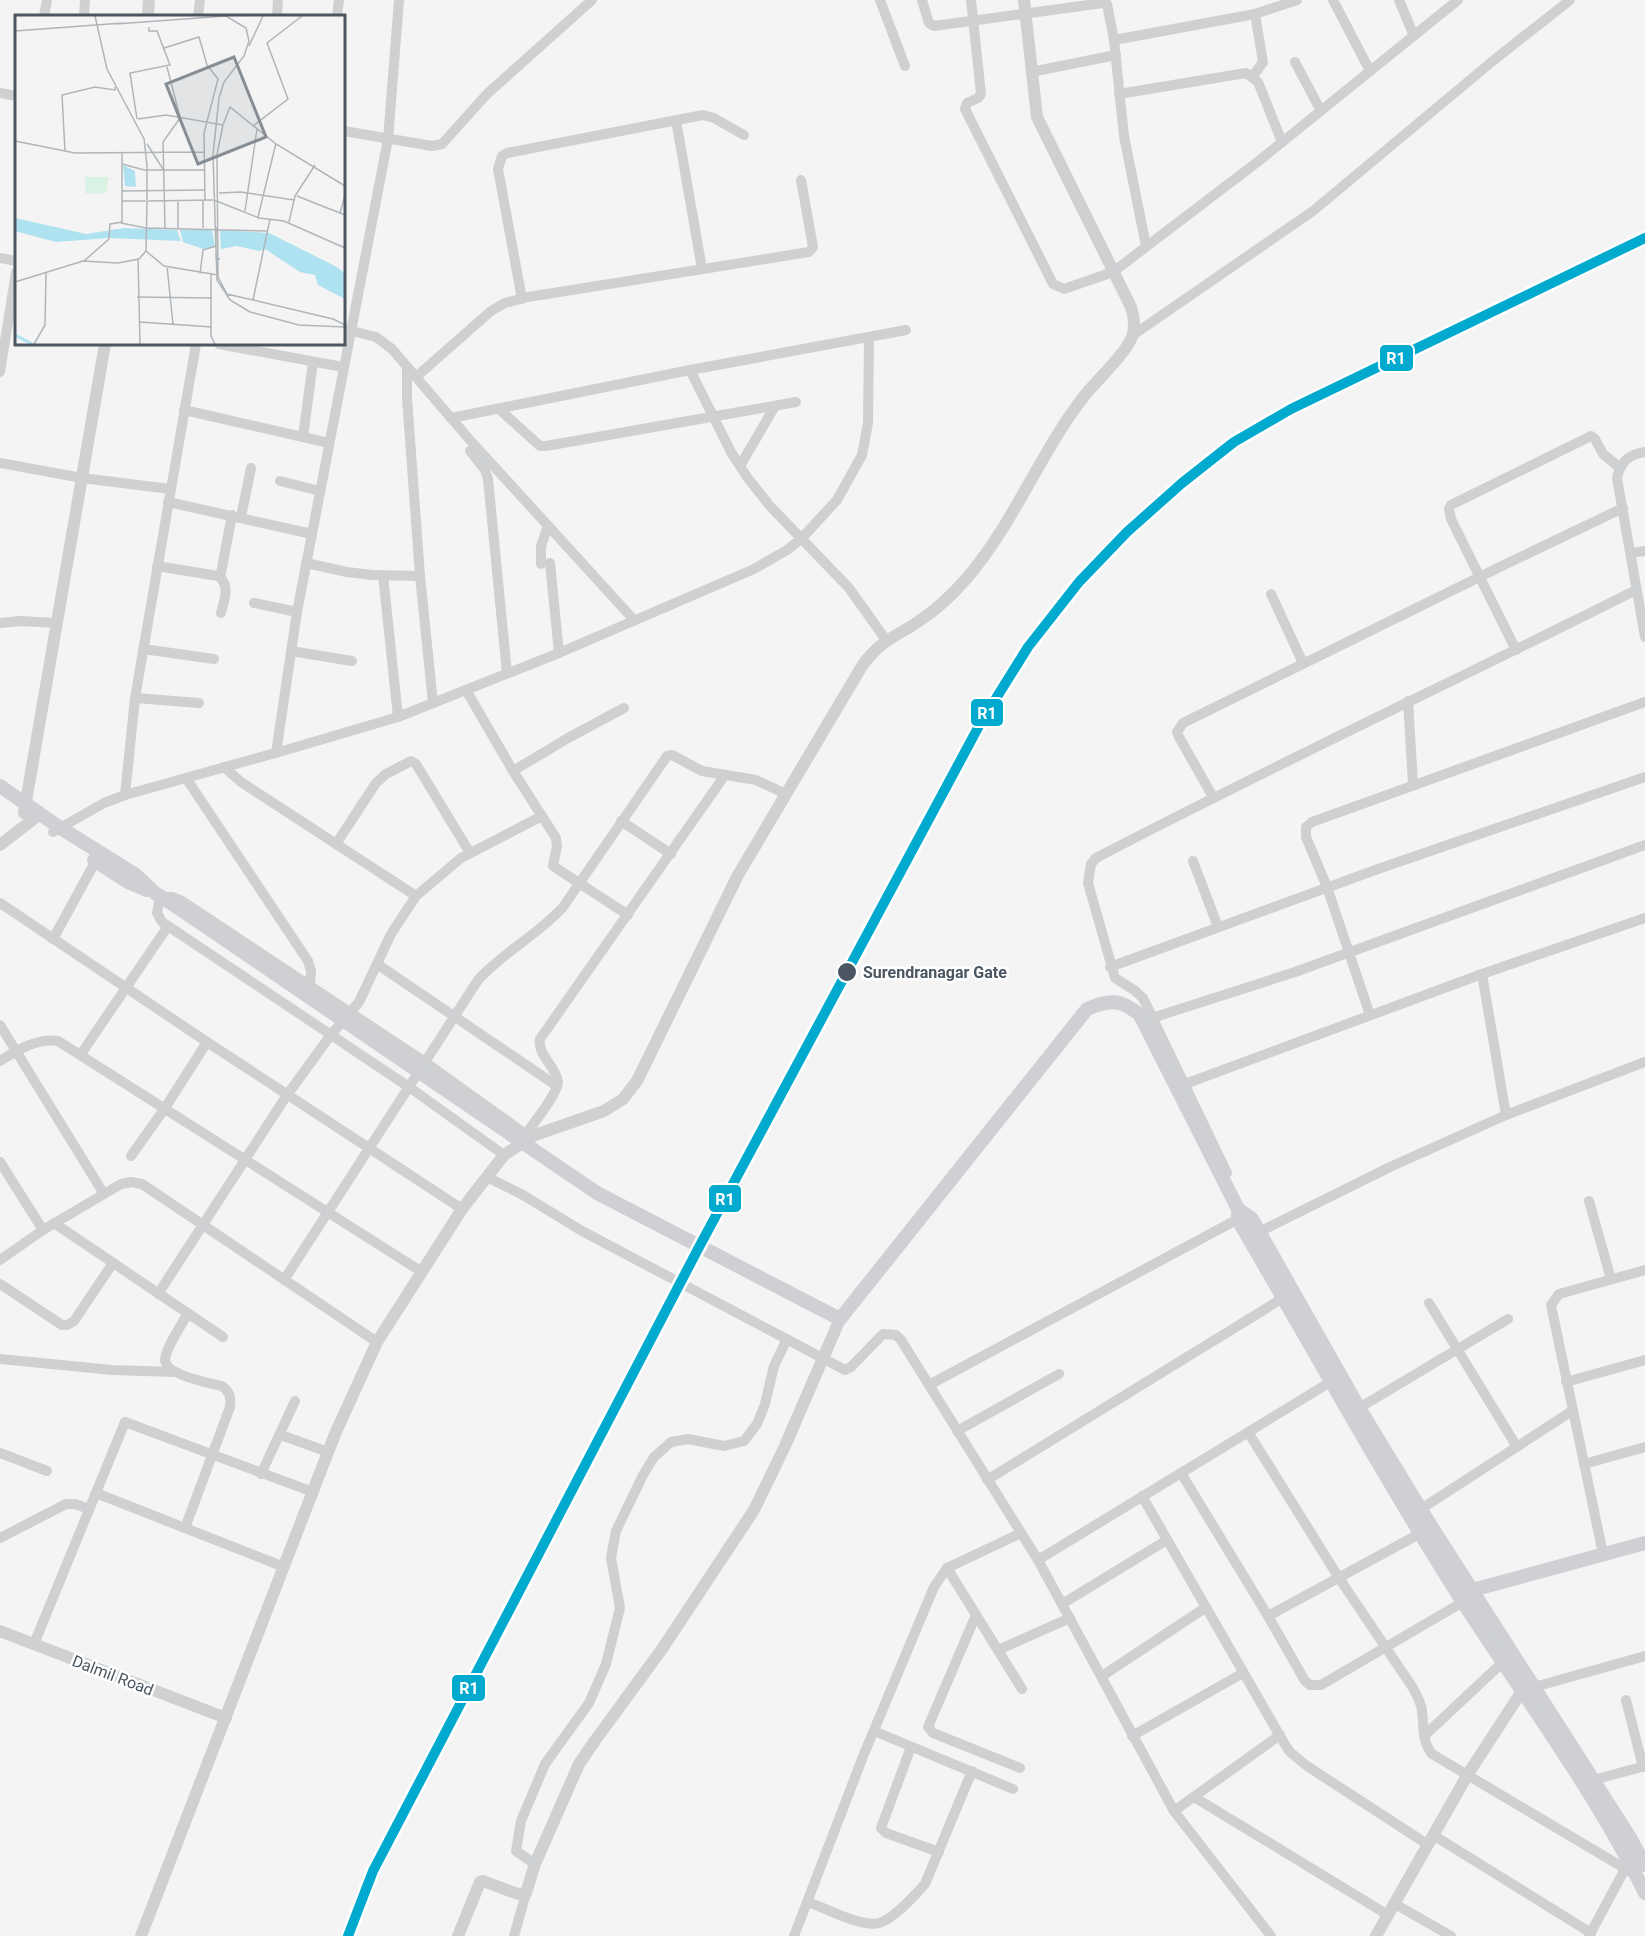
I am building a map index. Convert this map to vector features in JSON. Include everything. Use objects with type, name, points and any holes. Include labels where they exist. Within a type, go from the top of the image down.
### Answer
[{"type":"main road","points":[[0,786],[31,812],[98,857],[128,882],[162,897],[597,1193],[840,1319],[1088,1009],[1102,1002],[1116,1002],[1131,1007],[1146,1016],[1283,1298],[1421,1533],[1641,1848],[1636,1870]]},
{"type":"main road","points":[[0,797],[31,812]]},
{"type":"main road","points":[[1241,1214],[1252,1219],[1359,1408],[1421,1509],[1464,1595],[1503,1662],[1528,1689],[1584,1787],[1636,1870],[1645,1893]]},
{"type":"main road","points":[[1464,1595],[1645,1543]]},
{"type":"street","points":[[44,15],[46,0]]},
{"type":"street","points":[[84,15],[85,0]]},
{"type":"street","points":[[148,15],[149,0]]},
{"type":"street","points":[[198,15],[200,0]]},
{"type":"street","points":[[277,15],[278,0]]},
{"type":"street","points":[[337,15],[339,0]]},
{"type":"street","points":[[276,753],[297,612],[343,367],[347,330],[388,139],[399,0]]},
{"type":"street","points":[[345,130],[432,146],[442,144],[487,94],[592,0]]},
{"type":"street","points":[[880,0],[905,66]]},
{"type":"street","points":[[922,0],[930,25],[974,20],[1024,6],[1106,3],[1114,40],[1124,136],[1146,246]]},
{"type":"street","points":[[971,0],[981,94],[967,103],[965,109],[1053,284],[1070,288],[1113,272],[1282,142],[1458,0]]},
{"type":"street","points":[[1114,40],[1255,14],[1267,5],[1297,0]]},
{"type":"street","points":[[1333,0],[1370,71]]},
{"type":"street","points":[[1399,0],[1414,36]]},
{"type":"street","points":[[1133,335],[1312,211],[1570,0]]},
{"type":"street","points":[[141,1936],[328,1452],[377,1342],[462,1209],[504,1155],[529,1136],[604,1111],[623,1099],[637,1081],[738,875],[862,666],[873,650],[921,620],[940,605],[966,578],[993,543],[1054,441],[1084,397],[1127,346],[1133,335],[1133,314],[1038,117],[1024,6]]},
{"type":"street","points":[[1253,76],[1263,62],[1255,14]]},
{"type":"street","points":[[1031,72],[1116,55]]},
{"type":"street","points":[[1295,62],[1321,111]]},
{"type":"street","points":[[1119,94],[1241,73],[1253,76],[1258,82],[1282,142]]},
{"type":"street","points":[[0,93],[15,96]]},
{"type":"street","points":[[522,299],[498,170],[502,156],[507,153],[703,115],[744,135]]},
{"type":"street","points":[[676,120],[702,269]]},
{"type":"street","points":[[416,377],[491,311],[505,303],[811,251],[813,247],[801,180]]},
{"type":"street","points":[[0,258],[15,261]]},
{"type":"street","points":[[0,372],[15,278]]},
{"type":"street","points":[[347,330],[376,337],[385,342],[634,620]]},
{"type":"street","points":[[451,418],[906,330]]},
{"type":"street","points":[[56,830],[104,803],[125,795],[398,717],[559,653],[754,569],[787,550],[801,539],[837,500],[862,455],[868,423],[869,337]]},
{"type":"street","points":[[0,845],[31,812],[57,622],[105,345]]},
{"type":"street","points":[[125,795],[135,698],[196,345]]},
{"type":"street","points":[[224,345],[343,367]]},
{"type":"street","points":[[303,437],[313,362]]},
{"type":"street","points":[[407,367],[406,391],[420,576],[433,703]]},
{"type":"street","points":[[690,370],[740,466],[770,506],[849,588],[886,640]]},
{"type":"street","points":[[499,409],[540,446],[546,447],[796,402]]},
{"type":"street","points":[[740,466],[775,406]]},
{"type":"street","points":[[184,410],[329,443]]},
{"type":"street","points":[[1516,650],[1449,514],[1451,505],[1591,436],[1603,454],[1619,467]]},
{"type":"street","points":[[470,451],[485,470],[488,479],[507,673]]},
{"type":"street","points":[[1645,452],[1632,454],[1625,459],[1619,467],[1617,478],[1645,637]]},
{"type":"street","points":[[0,463],[82,478],[170,489]]},
{"type":"street","points":[[218,576],[221,573],[251,468]]},
{"type":"street","points":[[280,481],[320,491]]},
{"type":"street","points":[[168,502],[312,534]]},
{"type":"street","points":[[1213,797],[1179,737],[1177,732],[1179,726],[1303,663],[1623,508]]},
{"type":"street","points":[[549,526],[541,546],[546,563],[559,653]]},
{"type":"street","points":[[1630,553],[1645,551]]},
{"type":"street","points":[[306,563],[347,572],[420,576]]},
{"type":"street","points":[[157,566],[218,576],[224,580],[226,586],[221,613]]},
{"type":"street","points":[[383,575],[398,717]]},
{"type":"street","points":[[929,1385],[1241,1214],[1185,1084],[1146,1016],[1143,998],[1114,978],[1088,883],[1091,864],[1096,858],[1213,797],[1636,590]]},
{"type":"street","points":[[1271,594],[1303,663]]},
{"type":"street","points":[[254,603],[297,612]]},
{"type":"street","points":[[0,623],[57,622]]},
{"type":"street","points":[[143,649],[214,660]]},
{"type":"street","points":[[291,651],[352,660]]},
{"type":"street","points":[[466,690],[557,842],[553,866],[628,915]]},
{"type":"street","points":[[135,698],[199,703]]},
{"type":"street","points":[[1408,701],[1413,784]]},
{"type":"street","points":[[1370,1015],[1327,887],[1306,837],[1306,827],[1312,822],[1413,784],[1645,702]]},
{"type":"street","points":[[513,771],[624,708]]},
{"type":"street","points":[[284,1280],[478,980],[489,968],[549,923],[579,884],[667,756],[672,755],[702,771],[756,780],[786,794]]},
{"type":"street","points":[[336,844],[376,783],[386,774],[411,761],[416,764],[470,853]]},
{"type":"street","points":[[224,767],[233,777],[416,896]]},
{"type":"street","points":[[529,1136],[557,1086],[556,1076],[540,1046],[540,1039],[725,775]]},
{"type":"street","points":[[1110,967],[1327,887],[1645,777]]},
{"type":"street","points":[[186,778],[308,961],[311,971],[310,986]]},
{"type":"street","points":[[158,1294],[287,1095],[330,1035],[366,991],[390,934],[416,896],[470,853],[542,816]]},
{"type":"street","points":[[621,821],[671,854]]},
{"type":"street","points":[[1146,1016],[1295,972],[1645,844]]},
{"type":"street","points":[[53,939],[98,857]]},
{"type":"street","points":[[1193,861],[1218,927]]},
{"type":"street","points":[[504,1155],[409,1087],[168,926],[157,913],[162,897],[172,897],[182,901],[425,1062],[529,1136]]},
{"type":"street","points":[[0,903],[126,989],[462,1209]]},
{"type":"street","points":[[1185,1084],[1482,974],[1645,918]]},
{"type":"street","points":[[81,1054],[168,926]]},
{"type":"street","points":[[377,964],[557,1086]]},
{"type":"street","points":[[1482,974],[1506,1115]]},
{"type":"street","points":[[0,1025],[104,1194]]},
{"type":"street","points":[[0,1061],[16,1051],[49,1039],[58,1041],[422,1272]]},
{"type":"street","points":[[131,1156],[207,1042]]},
{"type":"street","points":[[1259,1232],[1390,1167],[1506,1115],[1645,1062]]},
{"type":"street","points":[[0,1162],[43,1230]]},
{"type":"street","points":[[487,1177],[523,1195],[582,1231],[845,1370],[851,1367],[883,1334],[896,1335],[1038,1560],[1174,1811],[1271,1936]]},
{"type":"street","points":[[0,1260],[54,1223],[121,1184],[131,1182],[142,1184],[377,1342]]},
{"type":"street","points":[[1589,1201],[1611,1279]]},
{"type":"street","points":[[54,1223],[223,1337]]},
{"type":"street","points":[[0,1284],[62,1325],[67,1325],[74,1321],[113,1263]]},
{"type":"street","points":[[1603,1554],[1551,1305],[1559,1294],[1645,1270]]},
{"type":"street","points":[[987,1480],[1283,1298]]},
{"type":"street","points":[[1429,1303],[1517,1447]]},
{"type":"street","points":[[185,1528],[230,1407],[231,1398],[228,1390],[222,1386],[167,1368],[165,1361],[167,1352],[188,1314]]},
{"type":"street","points":[[514,1936],[536,1864],[579,1764],[662,1649],[754,1510],[785,1446],[840,1319]]},
{"type":"street","points":[[1359,1408],[1508,1319]]},
{"type":"street","points":[[536,1864],[516,1851],[520,1821],[545,1764],[589,1703],[606,1664],[620,1608],[611,1558],[616,1531],[654,1457],[671,1442],[688,1439],[724,1446],[744,1442],[757,1424],[765,1404],[774,1366],[787,1339]]},
{"type":"street","points":[[0,1359],[112,1370],[175,1372]]},
{"type":"street","points":[[1566,1382],[1645,1360]]},
{"type":"street","points":[[957,1431],[1059,1374]]},
{"type":"street","points":[[1038,1560],[1332,1381]]},
{"type":"street","points":[[261,1474],[295,1401]]},
{"type":"street","points":[[1421,1509],[1572,1412]]},
{"type":"street","points":[[34,1644],[125,1422],[313,1492]]},
{"type":"street","points":[[1142,1496],[1290,1752],[1307,1766],[1590,1935],[1636,1870],[1432,1754],[1426,1747],[1419,1699],[1339,1578],[1248,1432]]},
{"type":"street","points":[[281,1435],[328,1452]]},
{"type":"street","points":[[1584,1464],[1645,1447]]},
{"type":"street","points":[[0,1453],[47,1471]]},
{"type":"street","points":[[1181,1473],[1305,1681],[1310,1685],[1321,1685],[1386,1647],[1464,1595]]},
{"type":"street","points":[[96,1493],[284,1567]]},
{"type":"street","points":[[0,1538],[66,1504],[75,1504],[89,1509]]},
{"type":"street","points":[[794,1936],[874,1731],[934,1587],[947,1568],[1021,1533]]},
{"type":"street","points":[[1268,1616],[1421,1533]]},
{"type":"street","points":[[1062,1604],[1167,1540]]},
{"type":"street","points":[[947,1568],[1022,1689]]},
{"type":"street","points":[[1102,1676],[1205,1608]]},
{"type":"street","points":[[976,1615],[928,1727],[933,1733],[1020,1768]]},
{"type":"street","points":[[998,1650],[1070,1618]]},
{"type":"street","name":"Dalmil Road","points":[[0,1631],[226,1718]]},
{"type":"street","points":[[1376,1936],[1468,1774],[1528,1689],[1645,1656]]},
{"type":"street","points":[[1424,1736],[1503,1662]]},
{"type":"street","points":[[1132,1736],[1243,1673]]},
{"type":"street","points":[[1593,1780],[1644,1767],[1626,1700]]},
{"type":"street","points":[[874,1731],[1013,1788]]},
{"type":"street","points":[[1174,1811],[1280,1735]]},
{"type":"street","points":[[911,1747],[881,1828],[886,1833],[939,1852]]},
{"type":"street","points":[[808,1902],[863,1923],[878,1924],[884,1921],[913,1898],[926,1884],[972,1772]]},
{"type":"street","points":[[1194,1797],[1388,1915]]},
{"type":"street","points":[[458,1936],[480,1882],[483,1881],[518,1894],[526,1893]]},
{"type":"street","points":[[1395,1904],[1451,1936]]},
{"type":"transit line","name":"R1","points":[[348,1936],[373,1871],[698,1249],[980,724],[1028,647],[1079,582],[1127,532],[1182,483],[1234,442],[1291,409],[1645,238]]},
{"type":"place","name":"Surendranagar Gate","points":[[847,972]]}]
